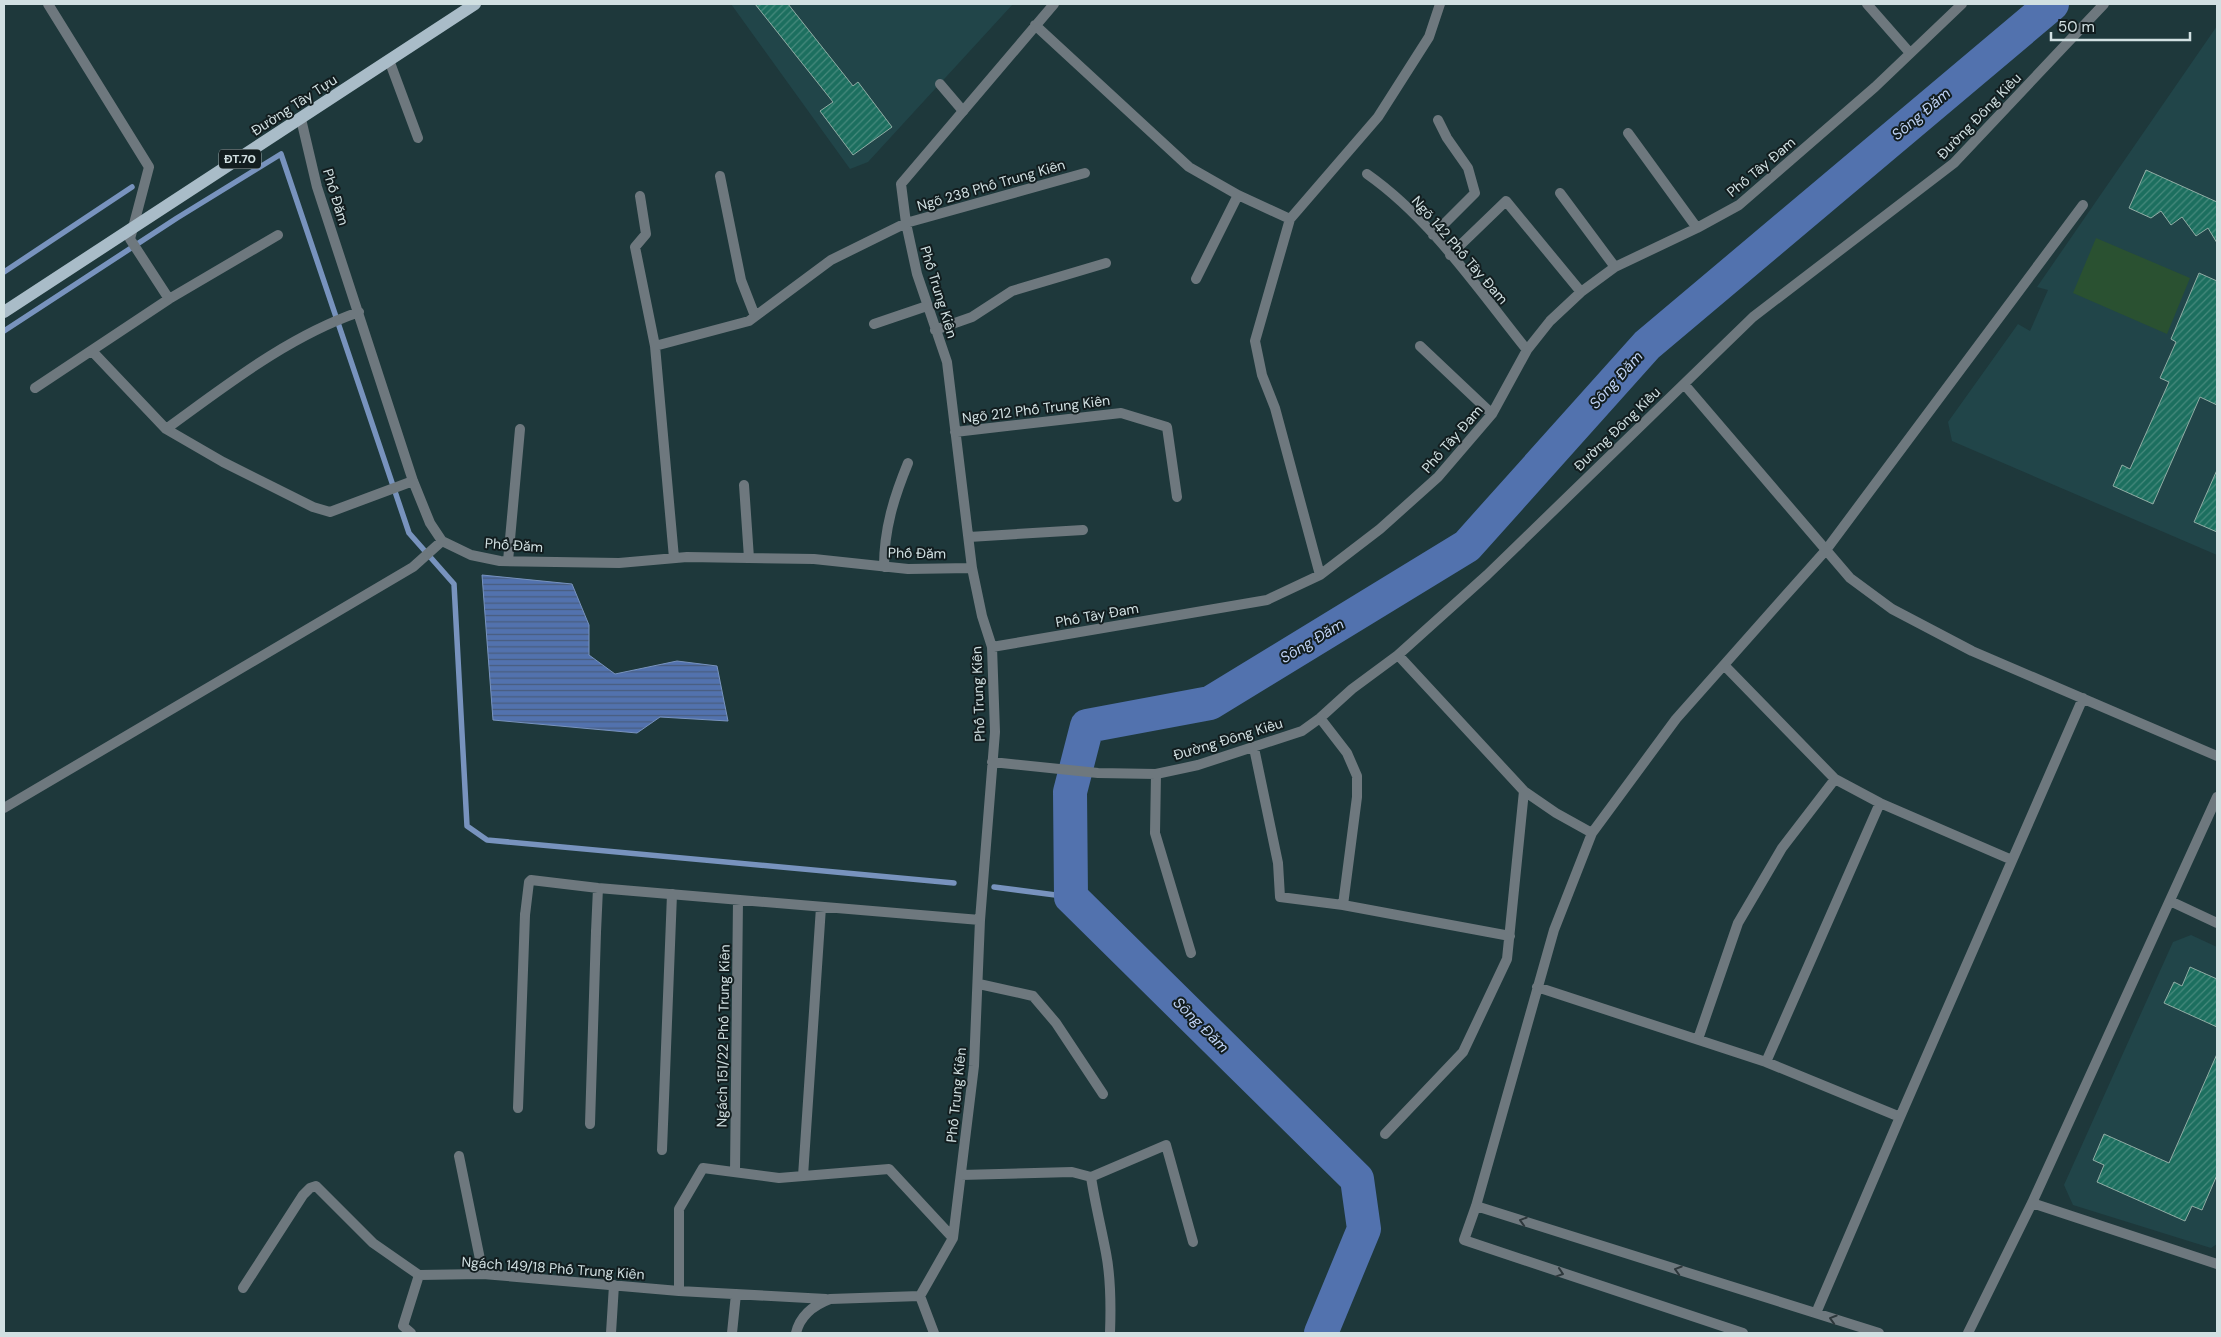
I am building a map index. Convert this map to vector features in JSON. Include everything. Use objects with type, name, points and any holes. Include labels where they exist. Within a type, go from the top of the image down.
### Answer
[{"type":"main road","name":"Đường Tây Tựu","points":[[4,312],[131,234],[475,4]]},
{"type":"street","points":[[48,4],[149,167],[131,234],[145,263],[169,298]]},
{"type":"street","name":"Phố Trung Kiên","points":[[920,1296],[953,1238],[974,1066],[979,984],[980,916],[995,732],[992,647],[982,616],[972,568],[947,362],[917,274],[906,224],[901,184],[1054,4]]},
{"type":"street","points":[[1320,575],[1275,408],[1262,375],[1255,341],[1290,219],[1378,117],[1429,37],[1440,4]]},
{"type":"street","points":[[1867,4],[1910,54]]},
{"type":"street","name":"Phố Tây Đam","points":[[992,647],[1267,600],[1320,575],[1380,529],[1438,477],[1492,414],[1526,350],[1550,321],[1581,292],[1616,267],[1697,228],[1739,205],[1875,87],[1962,4]]},
{"type":"street","name":"Đường Đông Kiều","points":[[992,762],[1098,772],[1156,774],[1198,765],[1302,731],[1320,718],[1352,689],[1398,655],[1487,575],[1753,316],[1954,163],[2104,4]]},
{"type":"street","points":[[1035,25],[1189,167],[1238,195],[1290,219]]},
{"type":"street","points":[[390,60],[418,138]]},
{"type":"street","points":[[940,84],[963,111]]},
{"type":"street","name":"Phố Đăm","points":[[301,119],[317,187],[410,482],[440,543],[471,555],[508,561],[620,563],[674,558],[749,558],[814,559],[908,569],[972,568]]},
{"type":"street","points":[[1433,235],[1475,193],[1468,168],[1447,138],[1438,120]]},
{"type":"street","points":[[1628,133],[1697,228]]},
{"type":"street","name":"Ngõ 238 Phố Trung Kiên","points":[[655,346],[749,320],[831,260],[906,224],[1085,172]]},
{"type":"street","name":"Ngõ 142 Phố Tây Đam","points":[[1367,174],[1386,188],[1433,235],[1526,350]]},
{"type":"street","points":[[720,176],[741,280],[755,316]]},
{"type":"street","points":[[1560,193],[1616,267]]},
{"type":"street","points":[[1196,279],[1238,195]]},
{"type":"street","points":[[640,196],[646,234],[635,247],[655,346],[674,558]]},
{"type":"street","points":[[1450,255],[1506,201],[1581,292]]},
{"type":"street","points":[[1743,1333],[1464,1240],[1476,1206],[1536,987],[1554,930],[1592,832],[1676,719],[1826,550],[2083,205]]},
{"type":"street","points":[[34,388],[169,298],[278,235]]},
{"type":"street","points":[[935,330],[972,317],[1012,291],[1106,263]]},
{"type":"street","points":[[874,324],[927,306]]},
{"type":"street","points":[[166,429],[220,390],[308,332],[356,313]]},
{"type":"street","points":[[1420,346],[1492,414]]},
{"type":"street","points":[[92,351],[166,429],[223,462],[313,507],[330,512],[410,482]]},
{"type":"street","points":[[1684,384],[1850,578],[1892,609],[1972,651],[2217,756]]},
{"type":"street","name":"Ngõ 212 Phố Trung Kiên","points":[[955,432],[1121,412],[1167,427],[1177,497]]},
{"type":"street","points":[[508,561],[520,429]]},
{"type":"street","points":[[884,566],[884,543],[890,508],[908,463]]},
{"type":"street","points":[[744,485],[749,558]]},
{"type":"street","points":[[969,537],[1083,530]]},
{"type":"street","points":[[4,808],[412,567],[440,543]]},
{"type":"street","points":[[1398,655],[1524,791],[1556,813],[1592,832]]},
{"type":"street","points":[[1724,665],[1835,779],[1880,803],[2012,860]]},
{"type":"street","points":[[1816,1313],[2083,698]]},
{"type":"street","points":[[1320,718],[1347,754],[1357,776],[1357,797],[1343,905]]},
{"type":"street","points":[[1254,748],[1278,863],[1280,897],[1343,905],[1510,936]]},
{"type":"street","points":[[1156,774],[1155,832],[1191,953]]},
{"type":"street","points":[[1698,1039],[1738,923],[1782,848],[1835,779]]},
{"type":"street","points":[[1385,1134],[1463,1052],[1507,959],[1524,791]]},
{"type":"street","points":[[1968,1333],[2032,1203],[2217,797]]},
{"type":"street","points":[[1766,1062],[1880,803]]},
{"type":"street","points":[[518,1108],[524,915],[530,881],[821,907],[980,916]]},
{"type":"street","points":[[590,1124],[598,888]]},
{"type":"street","points":[[662,1150],[672,894]]},
{"type":"street","name":"Ngách 151/22 Phố Trung Kiên","points":[[736,1172],[738,900]]},
{"type":"street","points":[[2170,901],[2217,923]]},
{"type":"street","points":[[803,1176],[821,907]]},
{"type":"street","points":[[979,984],[1033,996],[1056,1023],[1102,1094]]},
{"type":"street","points":[[1536,987],[1766,1062],[1900,1117]]},
{"type":"street","points":[[961,1174],[1072,1172],[1091,1177],[1166,1145],[1193,1242]]},
{"type":"street","points":[[459,1156],[483,1274]]},
{"type":"street","points":[[680,1291],[679,1209],[703,1168],[780,1178],[888,1169],[953,1238]]},
{"type":"street","points":[[1091,1177],[1097,1217],[1106,1254],[1111,1305],[1110,1333]]},
{"type":"street","points":[[243,1288],[304,1195],[310,1188],[316,1186],[373,1243],[419,1276],[403,1326],[412,1333]]},
{"type":"street","points":[[2032,1203],[2217,1264]]},
{"type":"street","points":[[1476,1206],[1879,1333]]},
{"type":"street","name":"Ngách 149/18 Phố Trung Kiên","points":[[419,1276],[483,1274],[680,1291],[830,1299]]},
{"type":"street","points":[[611,1333],[614,1285]]},
{"type":"street","points":[[732,1333],[736,1294]]},
{"type":"street","points":[[796,1333],[805,1315],[816,1304],[830,1299],[920,1296],[934,1333]]},
{"type":"shaded area","points":[[731,4],[1013,4],[868,162],[850,169]]},
{"type":"shaded area","points":[[2217,26],[2217,555],[1952,441],[1948,422],[2018,324],[2030,331],[2048,290],[2037,287]]},
{"type":"shaded area","points":[[2191,935],[2217,947],[2217,1244],[2211,1248],[2073,1205],[2064,1185],[2173,942]]},
{"type":"green space","points":[[2096,238],[2190,278],[2167,334],[2073,293]]},
{"type":"water","points":[[482,575],[572,584],[589,625],[589,655],[615,674],[677,661],[717,666],[728,721],[660,717],[637,733],[493,720]]},
{"type":"building","points":[[755,4],[788,4],[853,86],[858,82],[892,127],[853,155],[820,111],[833,102]]},
{"type":"building","points":[[2146,170],[2217,202],[2217,243],[2208,228],[2196,236],[2182,217],[2171,225],[2161,211],[2151,218],[2129,208]]},
{"type":"building","points":[[2199,273],[2217,281],[2217,405],[2200,397],[2153,504],[2113,486],[2122,465],[2130,469],[2169,382],[2160,378],[2176,342],[2171,339]]},
{"type":"building","points":[[2217,470],[2217,532],[2194,522]]},
{"type":"building","points":[[2190,967],[2217,979],[2217,1027],[2164,1003],[2174,982],[2182,986]]},
{"type":"building","points":[[2217,1054],[2217,1175],[2202,1210],[2192,1206],[2185,1221],[2097,1182],[2104,1165],[2093,1160],[2104,1134],[2169,1163]]},
{"type":"waterway","name":"Sông Đăm","points":[[1321,1333],[1364,1229],[1357,1179],[1071,897],[1070,792],[1087,726],[1210,703],[1467,546],[1647,345],[2052,4]]},
{"type":"waterway","points":[[4,331],[177,218],[281,154],[409,533],[454,584],[467,826],[487,840],[954,883]]},
{"type":"waterway","points":[[4,272],[132,187]]},
{"type":"waterway","points":[[994,887],[1071,897]]}]
